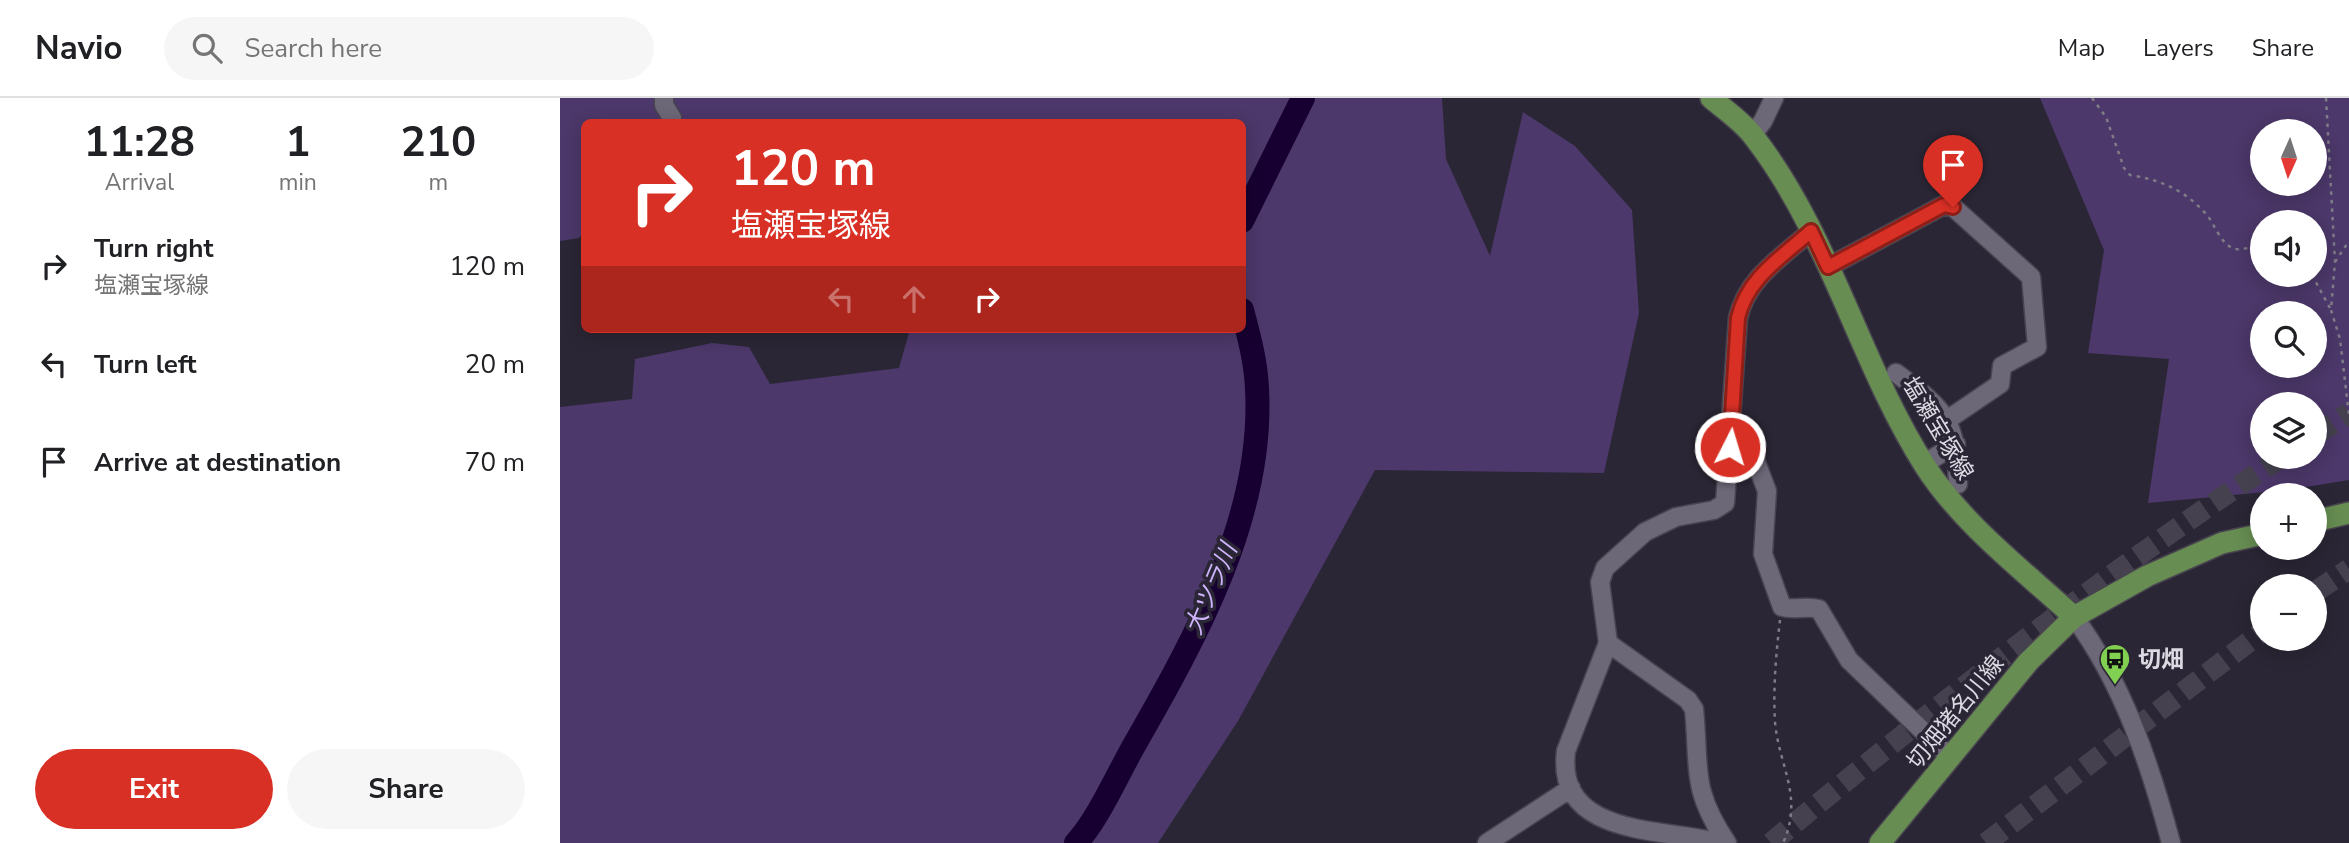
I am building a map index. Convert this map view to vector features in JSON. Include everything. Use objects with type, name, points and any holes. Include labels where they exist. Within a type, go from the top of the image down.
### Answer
[{"type":"main road","name":"塩瀬宝塚線","points":[[1711,98],[1753,134],[1777,169],[1811,231],[1874,369],[1924,464],[1944,494],[2074,617]]},
{"type":"main road","points":[[2327,518],[2349,513]]},
{"type":"main road","points":[[2074,617],[2147,576],[2222,543],[2250,537]]},
{"type":"main road","name":"切畑猪名川線","points":[[1880,843],[2029,661],[2074,617]]},
{"type":"street","points":[[664,98],[664,105],[672,118]]},
{"type":"street","points":[[1753,134],[1774,98]]},
{"type":"street","points":[[1828,267],[1944,205],[1953,207],[2031,277],[2037,347],[2002,366],[2000,384],[1947,420]]},
{"type":"street","points":[[1725,843],[1614,824],[1597,818],[1571,788],[1564,765],[1566,751],[1608,643],[1601,582],[1605,568],[1645,532],[1676,517],[1714,509],[1725,503],[1738,318],[1742,300],[1753,282],[1811,231]]},
{"type":"street","points":[[1896,373],[1931,398],[1947,420],[1956,444],[1958,485]]},
{"type":"street","points":[[1732,419],[1754,457],[1767,491],[1763,555],[1782,607],[1792,610],[1810,606],[1819,609],[1849,660],[1951,758]]},
{"type":"street","points":[[1924,464],[1956,444]]},
{"type":"street","points":[[2074,617],[2098,648],[2141,743],[2170,843]]},
{"type":"street","points":[[1608,643],[1688,700],[1694,709],[1697,781],[1714,824],[1725,843]]},
{"type":"street","points":[[1487,843],[1571,788]]},
{"type":"path","points":[[2092,98],[2106,117],[2124,168],[2130,175],[2155,179],[2174,187],[2207,216],[2227,244],[2236,249],[2250,247]]},
{"type":"path","points":[[2326,98],[2335,262],[2331,310]]},
{"type":"path","points":[[2335,262],[2349,242]]},
{"type":"path","points":[[2319,287],[2331,310],[2340,339],[2349,415]]},
{"type":"path","points":[[1782,607],[1774,693],[1775,726],[1792,800],[1791,816],[1783,843]]},
{"type":"shaded area","points":[[560,98],[1442,98],[1446,159],[1490,256],[1523,112],[1575,146],[1632,210],[1639,313],[1604,473],[1375,470],[1238,721],[1158,843],[560,843],[560,407],[632,399],[635,359],[712,343],[749,347],[770,384],[899,368],[909,333],[1246,333],[1246,119],[581,119],[581,235],[579,238],[560,241]]},
{"type":"shaded area","points":[[2040,98],[2349,98],[2349,480],[2327,484],[2250,483],[2250,493],[2148,503],[2169,359],[2088,353],[2104,250]]},
{"type":"waterway","name":"大ツラ川","points":[[1246,213],[1303,98]]},
{"type":"waterway","name":"大ツラ川","points":[[1076,843],[1100,808],[1181,660],[1222,573],[1238,528],[1249,483],[1256,436],[1257,389],[1246,326]]},
{"type":"tunnel","points":[[2327,427],[2349,413]]},
{"type":"tunnel","points":[[1771,843],[2021,642],[2150,547],[2264,469]]},
{"type":"tunnel","points":[[2327,584],[2349,569]]},
{"type":"tunnel","points":[[1986,843],[2250,641]]},
{"type":"place","name":"切畑","points":[[2115,686]]},
{"type":"route","points":[[1730,447],[1738,318],[1742,300],[1753,282],[1811,231],[1828,267],[1944,205],[1953,207]]}]
